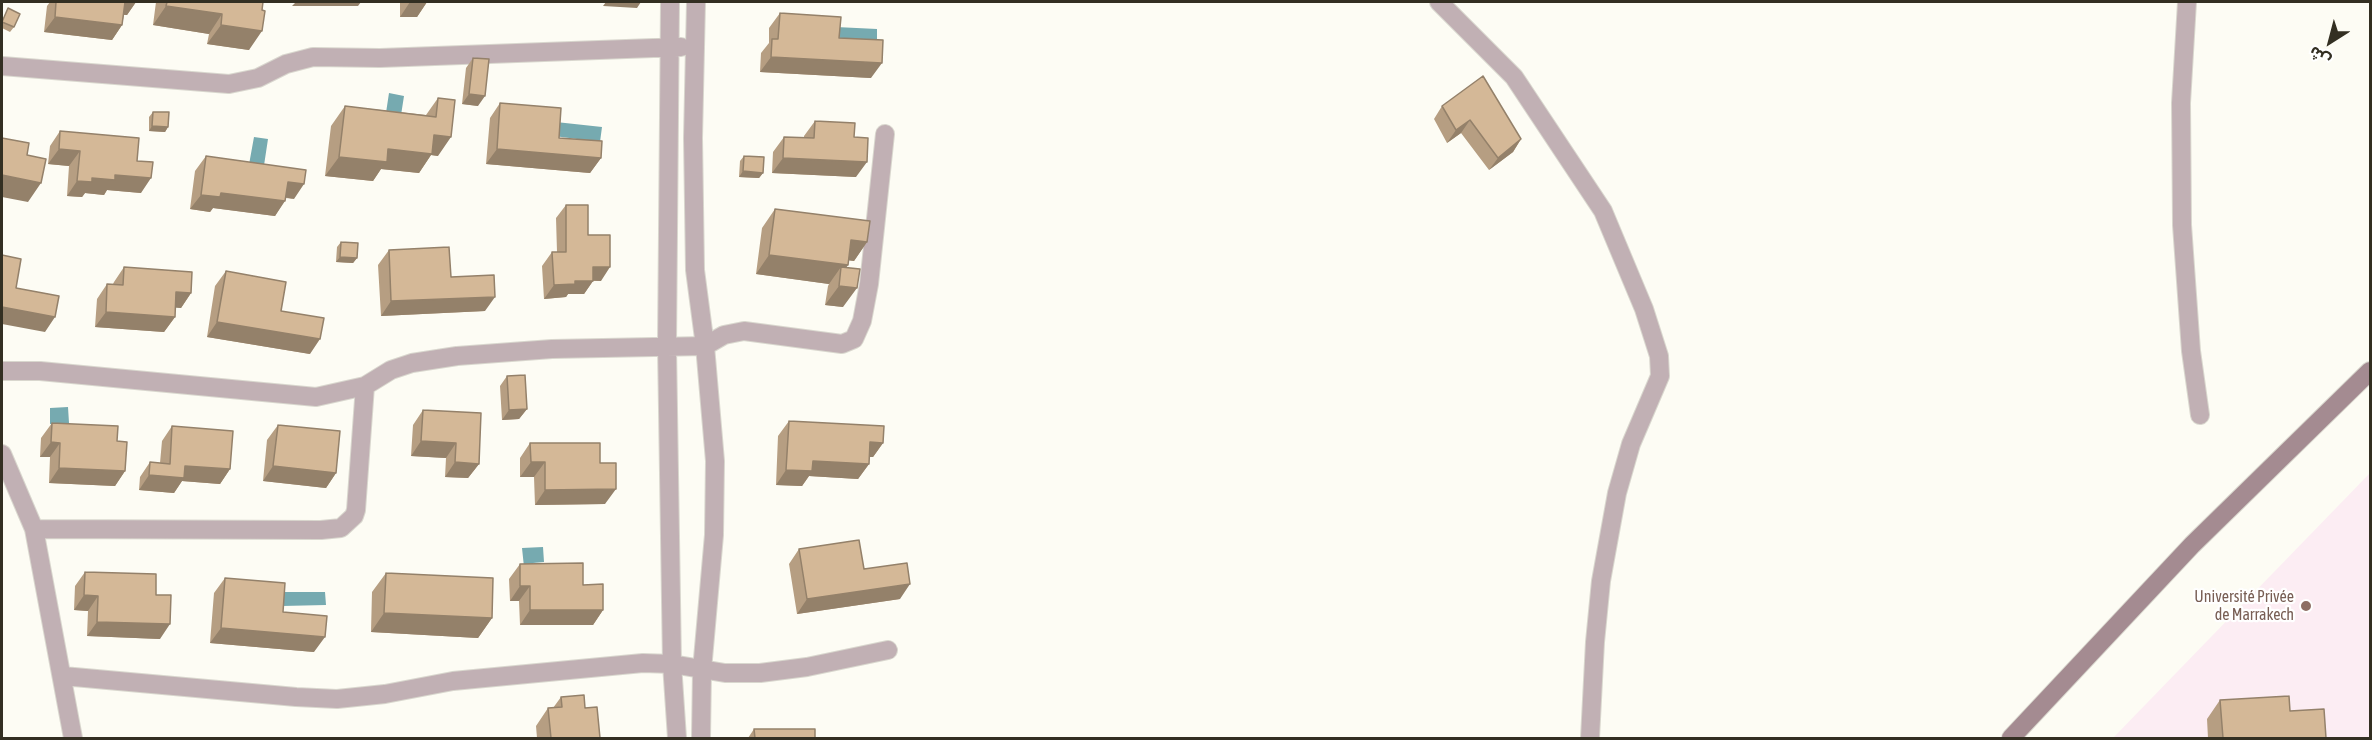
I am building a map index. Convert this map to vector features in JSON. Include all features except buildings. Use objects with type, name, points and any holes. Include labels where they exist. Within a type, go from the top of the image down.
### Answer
[{"type":"main road","points":[[2011,738],[2192,545],[2370,370]]},
{"type":"street","points":[[670,2],[667,346],[672,664],[677,738]]},
{"type":"street","points":[[696,2],[695,270],[705,346],[715,461],[714,535],[702,670],[700,738]]},
{"type":"street","points":[[1439,2],[1514,77],[1603,211],[1644,309],[1659,356],[1660,376],[1631,444],[1617,493],[1600,581],[1590,738]]},
{"type":"street","points":[[2187,2],[2181,103],[2182,225],[2189,330],[2200,415]]},
{"type":"street","points":[[2,66],[229,84],[258,78],[286,63],[313,57],[380,58],[695,47]]},
{"type":"street","points":[[2,370],[40,371],[304,397],[329,395],[365,386],[391,370],[412,363],[457,356],[552,349],[705,346],[724,335],[744,332],[842,344],[854,339],[862,321],[869,284],[885,134]]},
{"type":"street","points":[[34,529],[321,530],[341,528],[354,516],[356,510],[365,386]]},
{"type":"street","points":[[2,454],[34,529],[73,738]]},
{"type":"street","points":[[63,676],[296,698],[337,699],[385,694],[453,681],[643,663],[672,664],[738,674],[760,673],[807,667],[888,650]]},
{"type":"shaded area","name":"Université Privée de Marrakech","points":[[2370,473],[2370,738],[2113,738]]},
{"type":"water","points":[[836,27],[877,29],[877,41],[836,39]]},
{"type":"water","points":[[389,93],[404,96],[399,128],[384,126]]},
{"type":"water","points":[[556,122],[602,127],[600,142],[554,136]]},
{"type":"water","points":[[254,137],[268,139],[263,172],[248,170]]},
{"type":"water","points":[[68,407],[69,423],[50,424],[50,408]]},
{"type":"water","points":[[543,547],[544,562],[533,563],[533,571],[524,567],[522,548]]},
{"type":"water","points":[[282,592],[325,592],[326,605],[282,606]]},
{"type":"place","name":"Université Privée de Marrakech","points":[[2306,606]]}]
